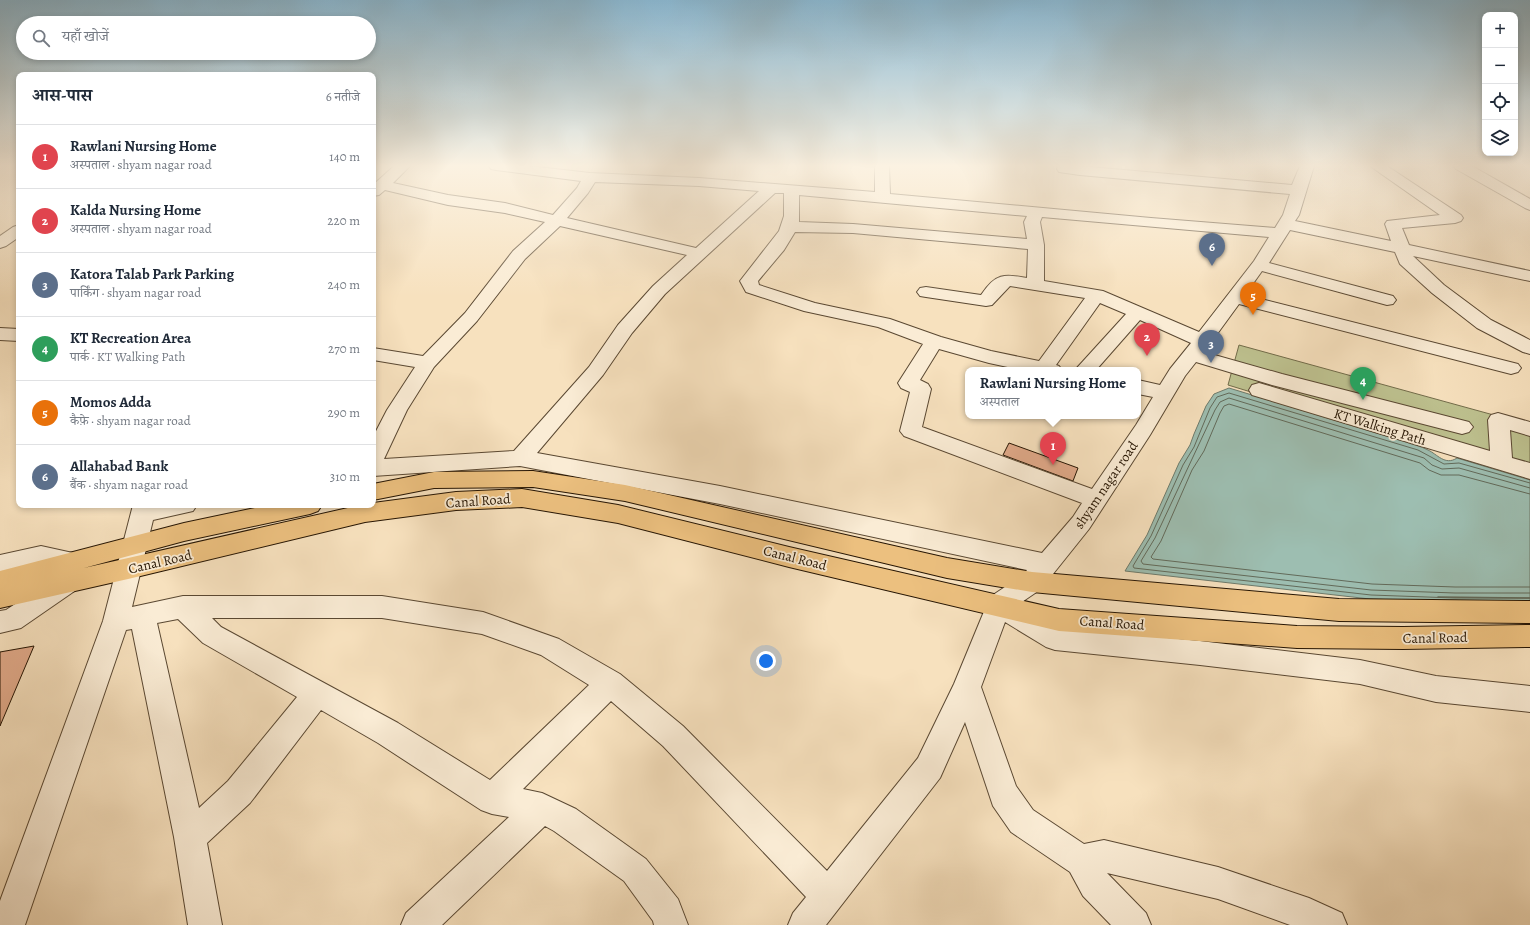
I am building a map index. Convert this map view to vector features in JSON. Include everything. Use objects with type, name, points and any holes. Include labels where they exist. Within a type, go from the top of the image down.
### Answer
[{"type":"main road","name":"Canal Road","points":[[376,491],[434,480],[533,480],[625,493],[947,568],[1040,573],[1339,610],[1530,612]]},
{"type":"main road","name":"Canal Road","points":[[70,572],[132,557],[365,513],[456,501],[522,498],[618,514],[797,559],[1059,620],[1297,638],[1530,636]]},
{"type":"main road","name":"Canal Road","points":[[132,557],[184,532],[296,508]]},
{"type":"main road","points":[[0,581],[70,572]]},
{"type":"main road","points":[[0,597],[70,572]]},
{"type":"street","points":[[510,209],[698,253]]},
{"type":"street","points":[[376,453],[397,410],[427,363],[471,317],[519,256],[566,209]]},
{"type":"street","points":[[520,458],[596,371],[630,323],[659,290],[748,209]]},
{"type":"street","points":[[791,209],[789,227],[777,246],[749,281],[752,288],[810,306],[883,323],[934,341],[989,357],[1038,367]]},
{"type":"street","points":[[879,209],[892,212],[952,236],[1036,245]]},
{"type":"street","name":"shyam nagar road","points":[[999,605],[1040,573],[1081,523],[1143,430],[1177,373],[1259,265],[1291,215],[1293,209]]},
{"type":"street","points":[[1442,209],[1455,218],[1393,224],[1403,248],[1406,260],[1438,289],[1484,324],[1530,348]]},
{"type":"street","points":[[789,227],[815,226],[892,212],[1036,212],[1150,223],[1283,228],[1403,248],[1530,276]]},
{"type":"street","points":[[1035,285],[1036,245],[1032,222],[1036,212]]},
{"type":"street","points":[[0,243],[16,232]]},
{"type":"street","points":[[1259,265],[1386,300]]},
{"type":"street","points":[[926,292],[986,302],[990,295],[1006,280],[1097,295],[1137,313],[1197,348],[1279,380],[1462,427]]},
{"type":"street","points":[[1049,367],[1097,295]]},
{"type":"street","points":[[1235,298],[1511,368]]},
{"type":"street","points":[[1088,367],[1137,313]]},
{"type":"street","points":[[0,334],[16,335]]},
{"type":"street","points":[[934,341],[908,383],[921,389],[911,431],[1097,500]]},
{"type":"street","points":[[376,354],[427,363]]},
{"type":"street","points":[[1141,388],[1166,393]]},
{"type":"street","name":"KT Walking Path","points":[[1259,390],[1530,471]]},
{"type":"street","points":[[1502,463],[1498,420],[1530,429]]},
{"type":"street","points":[[376,468],[520,458],[720,495],[1040,573]]},
{"type":"street","points":[[154,508],[144,509],[132,557],[127,580],[129,618],[190,837],[205,925]]},
{"type":"street","points":[[0,564],[41,556],[70,572],[12,620],[0,622]]},
{"type":"street","points":[[805,925],[930,768],[967,687],[999,605],[1055,639],[1200,653],[1360,672],[1436,689],[1530,699]]},
{"type":"street","points":[[129,618],[183,607],[382,607],[483,623],[550,647],[610,683],[673,736],[828,896]]},
{"type":"street","points":[[183,607],[212,635],[388,733],[492,799],[542,808],[565,820],[635,870],[666,911],[671,925]]},
{"type":"street","points":[[8,925],[129,618]]},
{"type":"street","points":[[492,799],[610,683]]},
{"type":"street","points":[[967,687],[1004,794],[1022,821],[1081,861],[1095,884],[1134,925]]},
{"type":"street","points":[[190,837],[239,792],[258,771],[317,694]]},
{"type":"street","points":[[418,925],[542,808]]},
{"type":"street","points":[[1081,861],[1104,856],[1218,882],[1315,922]]},
{"type":"green space","points":[[1239,345],[1530,425],[1530,477],[1228,385]]},
{"type":"water","points":[[1229,388],[1420,447],[1445,460],[1449,461],[1457,458],[1530,480],[1530,602],[1455,602],[1370,599],[1125,571],[1147,535],[1179,463],[1190,445],[1206,406],[1214,394]]},
{"type":"building","points":[[1009,443],[1078,468],[1073,481],[1003,455]]},
{"type":"building","points":[[34,646],[0,726],[0,652]]},
{"type":"place","name":"Allahabad Bank","points":[[1212,266]]},
{"type":"place","name":"Momos Adda","points":[[1253,315]]},
{"type":"place","name":"Kalda Nursing Home","points":[[1147,356]]},
{"type":"place","name":"Katora Talab Park Parking","points":[[1211,363]]},
{"type":"place","name":"KT Recreation Area","points":[[1363,400]]},
{"type":"place","name":"Rawlani Nursing Home","points":[[1053,465]]}]
